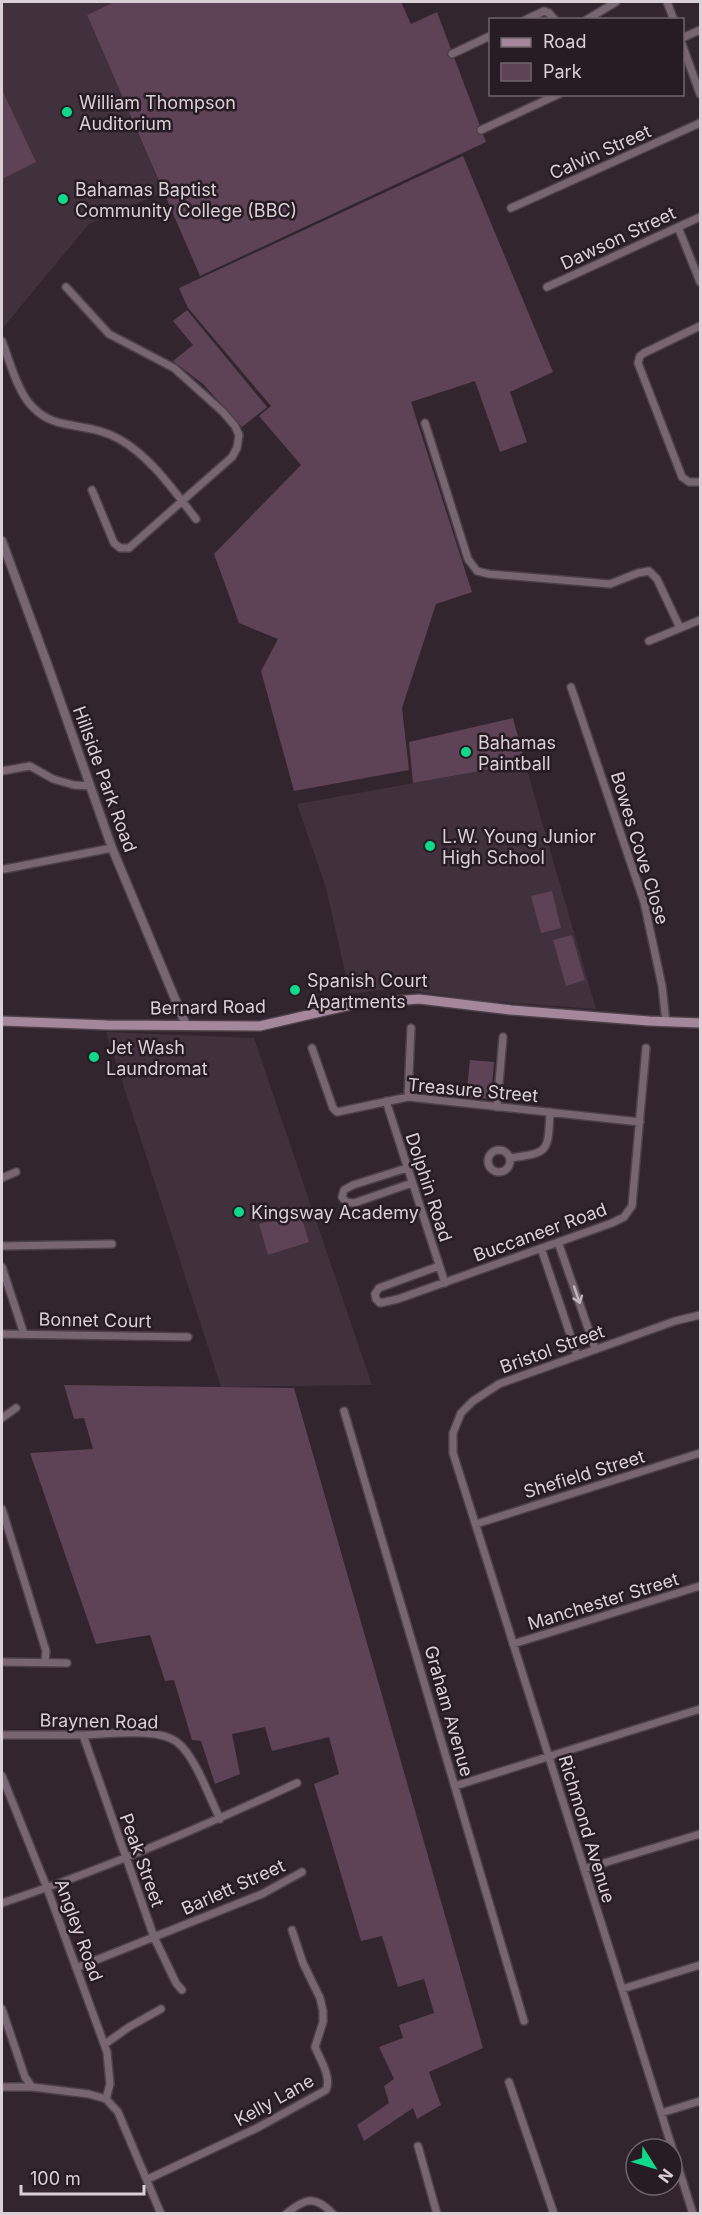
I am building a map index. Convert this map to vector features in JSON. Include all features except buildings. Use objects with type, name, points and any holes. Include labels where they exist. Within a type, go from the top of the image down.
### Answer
[{"type":"main road","name":"Bernard Road","points":[[2,1021],[107,1025],[260,1026],[355,1004],[419,999],[511,1010],[700,1023]]},
{"type":"street","points":[[589,18],[616,2]]},
{"type":"street","points":[[667,2],[673,18]]},
{"type":"street","points":[[529,18],[544,11],[553,18]]},
{"type":"street","points":[[684,37],[700,30]]},
{"type":"street","points":[[452,54],[489,36]]},
{"type":"street","points":[[684,50],[700,94]]},
{"type":"street","points":[[481,130],[555,96]]},
{"type":"street","name":"Calvin Street","points":[[511,208],[700,123]]},
{"type":"street","name":"Dawson Street","points":[[548,287],[700,217]]},
{"type":"street","points":[[678,227],[700,282]]},
{"type":"street","points":[[66,287],[109,334],[180,372],[235,426],[239,435],[239,442],[232,458],[129,548],[123,549],[116,546],[112,540],[92,490]]},
{"type":"street","points":[[700,326],[644,353],[640,356],[638,363],[682,477],[688,482],[700,482]]},
{"type":"street","points":[[2,341],[23,394],[34,411],[46,419],[99,430],[122,440],[150,465],[196,519]]},
{"type":"street","points":[[425,423],[468,559],[477,571],[489,574],[610,584],[649,571],[657,579],[680,628]]},
{"type":"street","name":"Hillside Park Road","points":[[2,541],[111,848],[186,1025]]},
{"type":"street","points":[[649,641],[700,620]]},
{"type":"street","name":"Bowes Cove Close","points":[[571,687],[644,902],[662,986],[666,1022]]},
{"type":"street","points":[[2,771],[30,766],[53,779],[74,785],[89,786]]},
{"type":"street","points":[[5,869],[111,848]]},
{"type":"street","points":[[408,1097],[411,1028]]},
{"type":"street","points":[[497,1107],[503,1037]]},
{"type":"street","name":"Treasure Street","points":[[312,1048],[335,1111],[340,1113],[408,1097],[640,1122]]},
{"type":"street","name":"Buccaneer Road","points":[[439,1266],[379,1288],[375,1294],[376,1299],[384,1303],[445,1282],[620,1220],[630,1210],[646,1048]]},
{"type":"street","name":"Dolphin Road","points":[[386,1101],[445,1282]]},
{"type":"street","points":[[510,1158],[534,1155],[546,1147],[549,1140],[550,1112]]},
{"type":"street","points":[[407,1168],[348,1188],[344,1190],[342,1197],[346,1202],[354,1203],[412,1183]]},
{"type":"street","points":[[2,1178],[16,1172]]},
{"type":"street","points":[[558,1242],[595,1348]]},
{"type":"street","points":[[2,1246],[112,1244]]},
{"type":"street","points":[[541,1248],[577,1355]]},
{"type":"street","points":[[2,1267],[24,1334]]},
{"type":"street","name":"Bristol Street","points":[[453,1453],[454,1426],[461,1413],[473,1401],[499,1384],[595,1348],[700,1315]]},
{"type":"street","name":"Bonnet Court","points":[[2,1334],[188,1337]]},
{"type":"street","points":[[2,1418],[16,1408]]},
{"type":"street","name":"Graham Avenue","points":[[344,1411],[524,2020]]},
{"type":"street","name":"Richmond Avenue","points":[[453,1453],[693,2214]]},
{"type":"street","name":"Shefield Street","points":[[476,1524],[700,1453]]},
{"type":"street","points":[[2,1509],[46,1651],[45,1662]]},
{"type":"street","name":"Manchester Street","points":[[513,1644],[700,1586]]},
{"type":"street","points":[[2,1662],[67,1663]]},
{"type":"street","points":[[455,1786],[700,1709]]},
{"type":"street","name":"Braynen Road","points":[[2,1735],[83,1735],[134,1732],[166,1736],[177,1741],[187,1752],[220,1819]]},
{"type":"street","name":"Peak Street","points":[[83,1735],[154,1937],[176,1983],[182,1990]]},
{"type":"street","name":"Angley Road","points":[[2,1776],[47,1888],[105,2044],[110,2084],[106,2099]]},
{"type":"street","points":[[2,1903],[126,1859],[297,1783]]},
{"type":"street","points":[[584,1869],[700,1834]]},
{"type":"street","name":"Barlett Street","points":[[76,1968],[262,1894],[302,1872]]},
{"type":"street","name":"Kelly Lane","points":[[148,2179],[257,2128],[326,2090],[327,2077],[315,2047],[323,2022],[321,2005],[292,1930]]},
{"type":"street","points":[[622,1989],[700,1965]]},
{"type":"street","points":[[2,2009],[25,2077],[32,2087]]},
{"type":"street","points":[[105,2044],[161,2009]]},
{"type":"street","points":[[509,2082],[554,2214]]},
{"type":"street","points":[[2,2087],[32,2087],[89,2094],[106,2099],[118,2112],[161,2214]]},
{"type":"street","points":[[661,2113],[700,2101]]},
{"type":"street","points":[[418,2146],[437,2214]]},
{"type":"street","points":[[286,2214],[297,2205],[311,2199],[320,2202],[333,2214]]},
{"type":"shaded area","points":[[2,2],[114,2],[87,15],[163,192],[89,224],[2,329]]},
{"type":"shaded area","name":"L.W. Young Junior High School","points":[[525,763],[596,1009],[475,1000],[395,988],[350,994],[326,888],[297,804]]},
{"type":"shaded area","name":"Kingsway Academy","points":[[106,1032],[254,1038],[372,1385],[221,1387]]},
{"type":"green space","points":[[114,2],[401,2],[411,24],[437,12],[486,142],[200,276],[87,15]]},
{"type":"green space","points":[[2,90],[36,162],[2,179]]},
{"type":"green space","points":[[463,156],[553,372],[510,392],[527,442],[500,452],[475,381],[411,402],[472,592],[436,604],[402,708],[409,770],[294,791],[261,671],[278,639],[239,623],[214,554],[301,465],[259,416],[271,406],[188,308],[179,288]]},
{"type":"green space","points":[[187,310],[267,407],[242,427],[203,384],[173,361],[193,345],[173,321]]},
{"type":"green space","name":"Bahamas Paintball","points":[[513,718],[525,763],[413,783],[409,742]]},
{"type":"green space","points":[[552,891],[561,928],[541,933],[531,896]]},
{"type":"green space","points":[[572,935],[585,980],[566,986],[553,940]]},
{"type":"green space","points":[[470,1060],[494,1062],[491,1099],[466,1097]]},
{"type":"green space","points":[[300,1212],[309,1242],[268,1255],[259,1224]]},
{"type":"green space","points":[[64,1385],[294,1388],[483,2048],[429,2072],[441,2105],[417,2119],[413,2108],[364,2141],[357,2125],[389,2103],[384,2086],[394,2079],[379,2047],[403,2038],[399,2025],[434,2013],[424,1979],[398,1987],[382,1936],[361,1941],[314,1784],[339,1774],[329,1737],[272,1751],[265,1727],[232,1734],[240,1774],[215,1784],[201,1741],[192,1740],[174,1680],[165,1681],[150,1635],[96,1644],[30,1453],[93,1449],[84,1418],[74,1419]]},
{"type":"place","name":"William Thompson Auditorium","points":[[67,112]]},
{"type":"place","name":"Bahamas Baptist Community College (BBC)","points":[[63,199]]},
{"type":"place","name":"Bahamas Paintball","points":[[466,752]]},
{"type":"place","name":"L.W. Young Junior High School","points":[[430,846]]},
{"type":"place","name":"Spanish Court Apartments","points":[[295,990]]},
{"type":"place","name":"Jet Wash Laundromat","points":[[94,1057]]},
{"type":"place","name":"Kingsway Academy","points":[[239,1212]]}]
